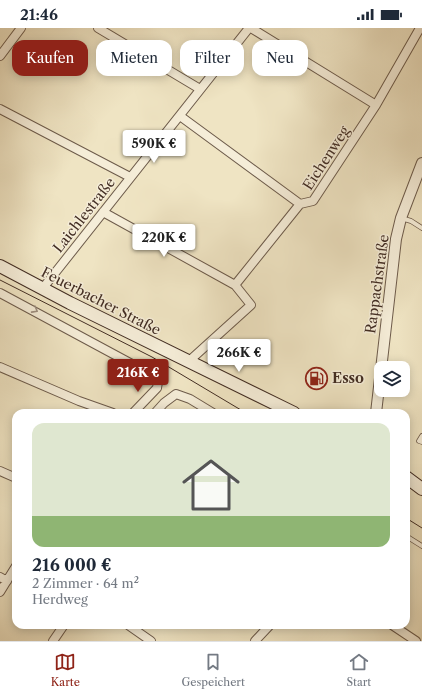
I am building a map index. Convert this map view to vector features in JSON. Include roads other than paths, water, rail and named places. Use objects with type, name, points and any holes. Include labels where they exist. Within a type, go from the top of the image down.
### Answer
[{"type":"main road","name":"Feuerbacher Straße","points":[[0,266],[70,304],[286,409]]},
{"type":"main road","points":[[410,480],[422,489]]},
{"type":"street","points":[[0,56],[20,28]]},
{"type":"street","points":[[98,28],[200,89]]},
{"type":"street","points":[[250,28],[376,105]]},
{"type":"street","name":"Laichlestraße","points":[[43,288],[250,28]]},
{"type":"street","name":"Eichenweg","points":[[235,285],[300,204],[313,201],[376,105],[420,28]]},
{"type":"street","points":[[0,109],[130,177]]},
{"type":"street","points":[[180,116],[300,204]]},
{"type":"street","name":"Rappachstraße","points":[[376,409],[388,297],[396,239],[401,218],[422,163]]},
{"type":"street","points":[[103,212],[235,285],[251,305],[188,362]]},
{"type":"street","points":[[0,292],[156,377],[158,385],[137,409]]},
{"type":"street","points":[[0,366],[79,401],[102,409]]},
{"type":"street","points":[[159,409],[176,394],[190,399],[206,409]]},
{"type":"street","points":[[0,471],[12,476]]},
{"type":"street","points":[[0,592],[4,579],[12,570]]},
{"type":"street","points":[[53,641],[61,629]]},
{"type":"street","points":[[134,629],[151,641]]},
{"type":"street","points":[[255,641],[266,629]]},
{"type":"street","points":[[398,629],[416,641]]},
{"type":"lane","points":[[401,218],[411,221],[422,228]]},
{"type":"lane","points":[[422,436],[419,440],[422,442]]},
{"type":"lane","points":[[410,538],[422,546]]},
{"type":"tram line","points":[[0,280],[152,357],[239,409]]},
{"type":"tram line","points":[[410,520],[422,528]]},
{"type":"place","name":"Esso","points":[[316,378]]}]
